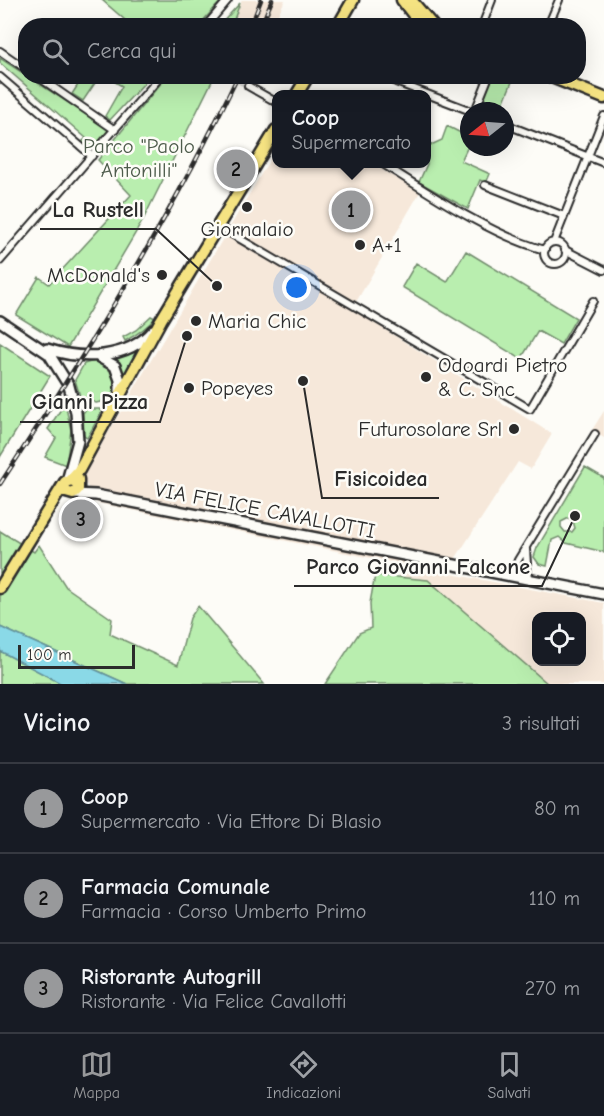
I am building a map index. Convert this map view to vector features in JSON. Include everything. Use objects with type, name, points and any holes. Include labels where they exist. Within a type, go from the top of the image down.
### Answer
[{"type":"main road","points":[[343,18],[353,0]]},
{"type":"main road","points":[[402,0],[415,18]]},
{"type":"main road","points":[[411,0],[426,18]]},
{"type":"main road","points":[[569,84],[604,98]]},
{"type":"main road","points":[[0,588],[47,512],[72,486],[161,320],[272,137]]},
{"type":"main road","points":[[97,356],[135,344],[148,336],[161,320]]},
{"type":"main road","points":[[0,321],[41,347],[62,371],[76,412],[78,448],[72,486]]},
{"type":"main road","points":[[41,347],[73,355],[97,356],[108,360],[116,366],[120,380],[120,393]]},
{"type":"main road","name":"VIA FELICE CAVALLOTTI","points":[[72,486],[96,495],[604,594]]},
{"type":"street","points":[[213,18],[228,0]]},
{"type":"street","points":[[486,18],[492,0]]},
{"type":"street","points":[[551,18],[559,0]]},
{"type":"street","points":[[0,51],[18,63]]},
{"type":"street","points":[[0,77],[92,156]]},
{"type":"street","points":[[49,84],[115,130]]},
{"type":"street","points":[[0,261],[154,84]]},
{"type":"street","points":[[401,84],[417,90]]},
{"type":"street","points":[[477,102],[485,84]]},
{"type":"street","points":[[248,86],[272,100]]},
{"type":"street","points":[[431,95],[460,106]]},
{"type":"street","points":[[545,250],[554,242],[604,116]]},
{"type":"street","points":[[514,128],[604,163]]},
{"type":"street","points":[[390,168],[482,222],[531,246],[545,250]]},
{"type":"street","points":[[484,185],[564,216]]},
{"type":"street","points":[[218,226],[530,410],[593,301]]},
{"type":"street","points":[[554,242],[604,270]]},
{"type":"street","points":[[545,250],[546,259],[555,263],[562,261],[565,250]]},
{"type":"street","points":[[512,576],[595,434]]},
{"type":"street","points":[[526,549],[528,579]]},
{"type":"shaded area","points":[[242,0],[285,0],[276,18],[235,18]]},
{"type":"shaded area","points":[[272,156],[272,168],[379,168],[420,192],[352,309],[552,434],[531,469],[518,462],[446,573],[604,603],[604,684],[548,684],[428,580],[398,577],[401,564],[97,503],[82,477]]},
{"type":"shaded area","points":[[604,411],[604,438],[592,430]]},
{"type":"green space","points":[[102,0],[222,0],[205,18],[123,18]]},
{"type":"green space","points":[[240,3],[235,18],[226,18]]},
{"type":"green space","points":[[0,58],[18,70],[18,79],[0,63]]},
{"type":"green space","points":[[24,84],[40,84],[110,130],[93,148],[81,143],[86,138]]},
{"type":"green space","points":[[78,84],[94,84],[83,101],[72,94]]},
{"type":"green space","points":[[119,84],[143,84],[110,120],[105,116],[122,86]]},
{"type":"green space","name":"Parco \"Paolo Antonilli\"","points":[[160,84],[211,84],[142,222],[68,347],[16,315],[39,277],[49,284],[131,195],[98,160]]},
{"type":"green space","points":[[488,84],[511,84],[504,102],[481,102]]},
{"type":"green space","points":[[447,126],[460,132],[460,156],[463,156],[461,161],[490,174],[486,183],[480,180],[468,209],[419,182],[425,168],[431,168],[431,145],[442,140]]},
{"type":"green space","points":[[466,251],[576,318],[561,344],[538,331],[521,359],[402,287],[416,263],[447,282]]},
{"type":"green space","points":[[151,316],[155,318],[125,341],[123,337],[136,330]]},
{"type":"green space","points":[[0,343],[50,376],[0,457]]},
{"type":"green space","points":[[137,348],[140,352],[127,374],[123,374],[116,359],[118,355]]},
{"type":"green space","points":[[97,360],[111,370],[117,383],[112,395],[96,403],[80,396],[75,380],[84,364]]},
{"type":"green space","points":[[65,403],[71,430],[66,465],[45,457],[56,438],[48,429]]},
{"type":"green space","points":[[86,409],[100,409],[101,413],[87,438],[84,436],[83,413]]},
{"type":"green space","points":[[585,467],[604,478],[604,552],[566,543],[559,537],[552,540],[547,566],[539,564],[534,557],[537,548]],"holes":[[[569,518],[573,521],[575,528],[572,532],[565,532],[561,527],[561,522]]]},
{"type":"green space","points":[[0,531],[34,552],[39,545],[66,587],[112,619],[110,634],[178,665],[190,618],[198,606],[264,684],[127,684],[0,627]]},
{"type":"green space","points":[[375,575],[428,580],[548,684],[325,684],[359,633],[371,628],[370,603]]},
{"type":"green space","points":[[0,651],[55,680],[62,684],[0,684]]},
{"type":"water","points":[[0,627],[127,684],[62,684],[0,651]]},
{"type":"railway","points":[[254,18],[261,0]]},
{"type":"railway","points":[[264,18],[272,0]]},
{"type":"railway","points":[[0,484],[64,385],[156,233],[234,84]]},
{"type":"place","name":"Farmacia Comunale","points":[[236,169]]},
{"type":"place","name":"Giornalaio","points":[[247,207]]},
{"type":"place","name":"Coop","points":[[351,210]]},
{"type":"place","name":"A+1","points":[[360,245]]},
{"type":"place","name":"McDonald's","points":[[162,275]]},
{"type":"place","name":"La Rustell","points":[[217,286]]},
{"type":"place","name":"Maria Chic","points":[[196,321]]},
{"type":"place","name":"Gianni Pizza","points":[[187,336]]},
{"type":"place","name":"Odoardi Pietro & C. Snc","points":[[426,377]]},
{"type":"place","name":"Fisicoidea","points":[[303,381]]},
{"type":"place","name":"Popeyes","points":[[189,388]]},
{"type":"place","name":"Futurosolare Srl","points":[[514,429]]},
{"type":"place","name":"Parco Giovanni Falcone","points":[[575,516]]},
{"type":"place","name":"Ristorante Autogrill","points":[[81,519]]}]
